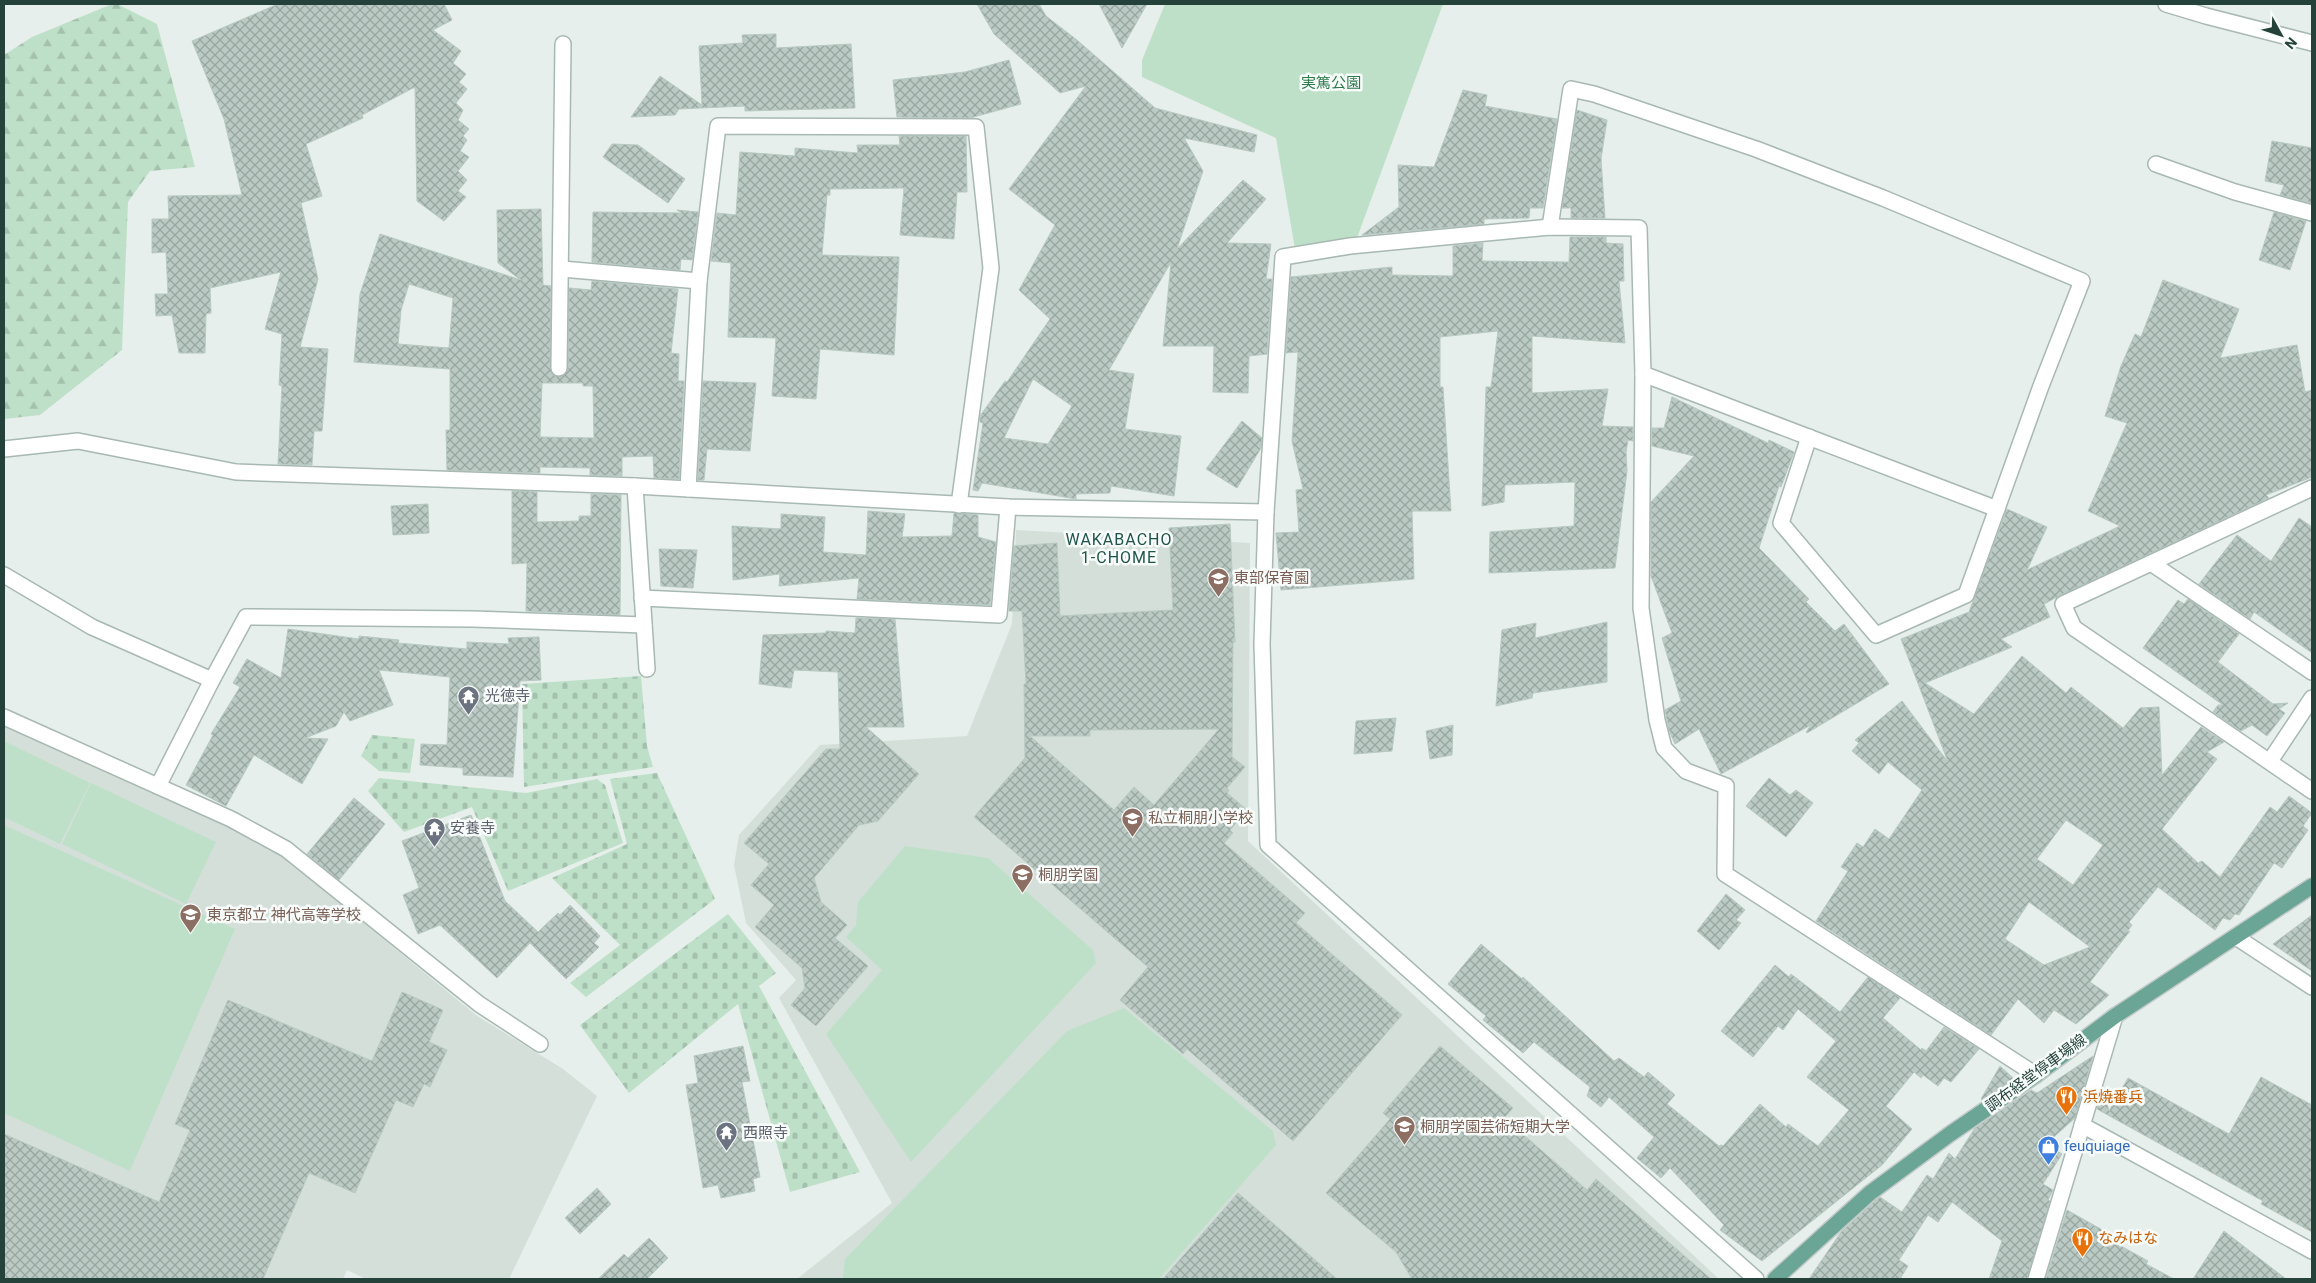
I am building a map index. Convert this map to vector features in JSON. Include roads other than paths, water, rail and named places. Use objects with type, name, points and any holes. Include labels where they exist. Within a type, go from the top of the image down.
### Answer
[{"type":"main road","name":"調布経堂停車場線","points":[[1775,1279],[1870,1193],[1950,1134],[2036,1075],[2115,1016],[2312,886]]},
{"type":"street","points":[[2166,4],[2312,43]]},
{"type":"street","points":[[559,368],[562,269],[563,44]]},
{"type":"street","points":[[1550,227],[1571,88],[1594,94],[1756,149],[1883,198],[2082,281],[2041,386],[1966,595],[1876,635],[1781,523],[1809,437]]},
{"type":"street","points":[[688,489],[698,281],[718,126],[976,127],[991,268],[959,505]]},
{"type":"street","points":[[2156,164],[2235,192],[2312,213]]},
{"type":"street","points":[[1756,1279],[1268,845],[1262,644],[1266,512],[1283,257],[1350,246],[1550,227],[1639,228],[1643,374],[1641,608],[1657,720],[1664,748],[1686,771],[1726,786],[1725,874],[2036,1075]]},
{"type":"street","points":[[562,269],[698,281]]},
{"type":"street","points":[[1643,374],[1998,509]]},
{"type":"street","points":[[4,449],[78,441],[236,472],[635,486],[1008,508],[1266,512]]},
{"type":"street","points":[[635,486],[647,669]]},
{"type":"street","points":[[2312,488],[2063,604],[2074,628],[2312,791]]},
{"type":"street","points":[[642,598],[999,615],[1008,508]]},
{"type":"street","points":[[2152,563],[2312,672]]},
{"type":"street","points":[[4,574],[92,627],[212,680]]},
{"type":"street","points":[[158,786],[246,617],[473,619],[644,625]]},
{"type":"street","points":[[2270,761],[2312,698]]},
{"type":"street","points":[[4,717],[231,819],[286,849],[479,1004],[540,1044]]},
{"type":"street","points":[[2236,937],[2312,987]]},
{"type":"street","points":[[2036,1279],[2115,1016]]},
{"type":"street","points":[[2082,1125],[2312,1251]]},
{"type":"place","name":"東部保育園","points":[[1218,597]]},
{"type":"place","name":"光徳寺","points":[[469,715]]},
{"type":"place","name":"私立桐朋小学校","points":[[1132,837]]},
{"type":"place","name":"安養寺","points":[[434,847]]},
{"type":"place","name":"桐朋学園","points":[[1022,894]]},
{"type":"place","name":"東京都立 神代高等学校","points":[[191,934]]},
{"type":"place","name":"浜焼番兵","points":[[2067,1116]]},
{"type":"place","name":"桐朋学園芸術短期大学","points":[[1404,1146]]},
{"type":"place","name":"西照寺","points":[[727,1152]]},
{"type":"place","name":"feuquiage","points":[[2048,1165]]},
{"type":"place","name":"なみはな","points":[[2082,1257]]},
{"type":"district","name":"WAKABACHO 1-CHOME","points":[[1119,548]]},
{"type":"park label","name":"実篤公園","points":[[1331,83]]}]
